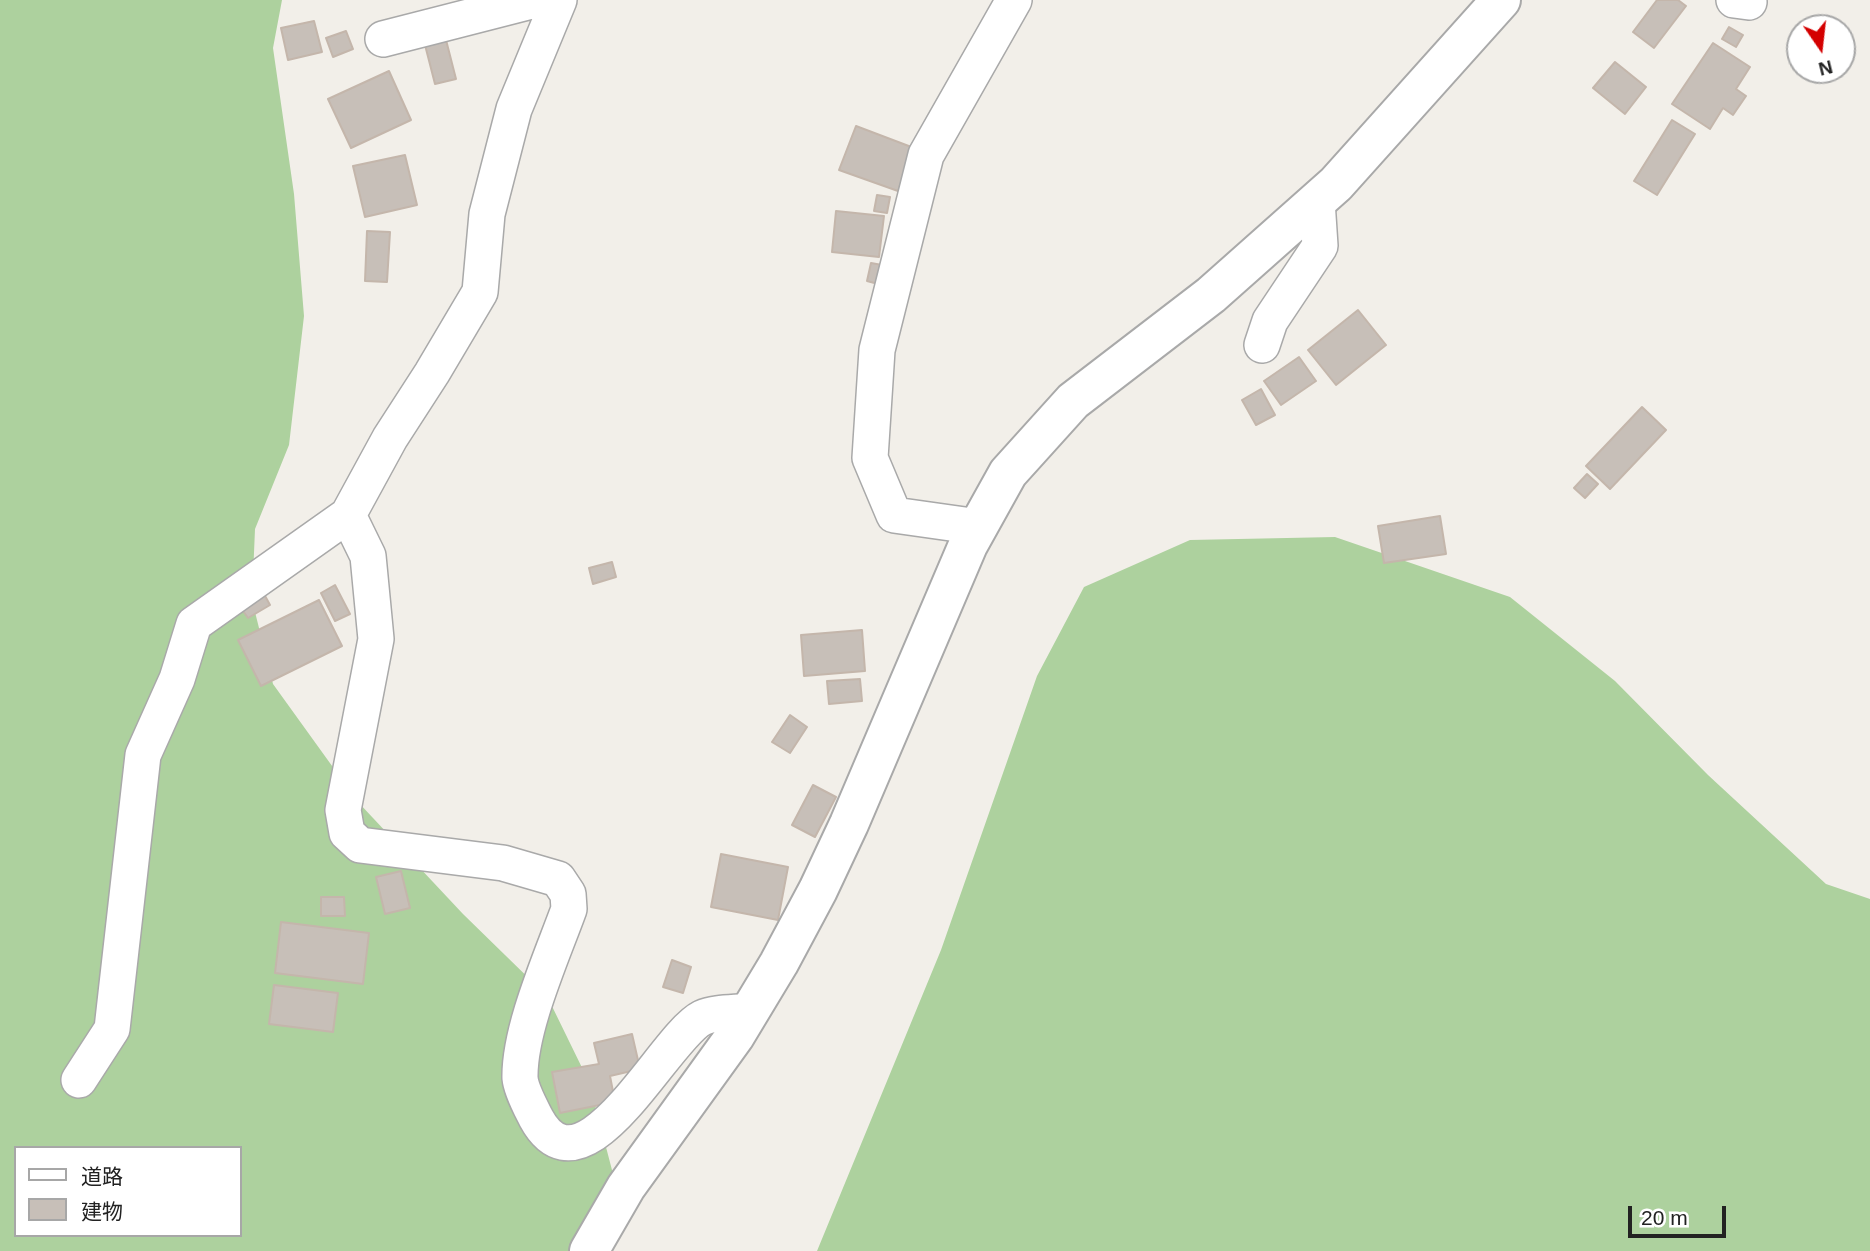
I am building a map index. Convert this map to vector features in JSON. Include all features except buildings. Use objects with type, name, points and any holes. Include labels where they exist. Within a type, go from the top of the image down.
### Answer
[{"type":"street","points":[[383,39],[535,0]]},
{"type":"street","points":[[79,1080],[112,1029],[144,755],[177,679],[194,625],[348,514],[390,438],[480,292],[487,214],[513,109],[559,0]]},
{"type":"street","points":[[979,527],[894,515],[870,458],[877,350],[926,155],[1014,0]]},
{"type":"street","points":[[589,1251],[626,1186],[750,1011],[818,890],[968,545],[1008,473],[1073,401],[1211,295],[1336,184],[1501,0]]},
{"type":"street","points":[[1262,345],[1270,321],[1320,246],[1317,201]]},
{"type":"street","points":[[348,514],[368,556],[376,639],[343,810],[347,833],[360,845],[514,866],[558,879],[568,894],[569,909],[526,1030],[520,1080],[536,1118],[548,1136],[566,1143],[590,1137],[614,1119],[685,1031],[704,1017],[750,1011]]},
{"type":"green space","points":[[0,0],[282,0],[273,48],[294,194],[304,316],[289,445],[255,529],[252,600],[273,684],[358,802],[463,914],[547,996],[589,1082],[618,1193],[607,1251],[0,1251]]},
{"type":"green space","points":[[1335,537],[1510,597],[1615,681],[1708,775],[1826,884],[1870,899],[1870,1251],[817,1251],[941,950],[1037,676],[1084,587],[1190,540]]}]
